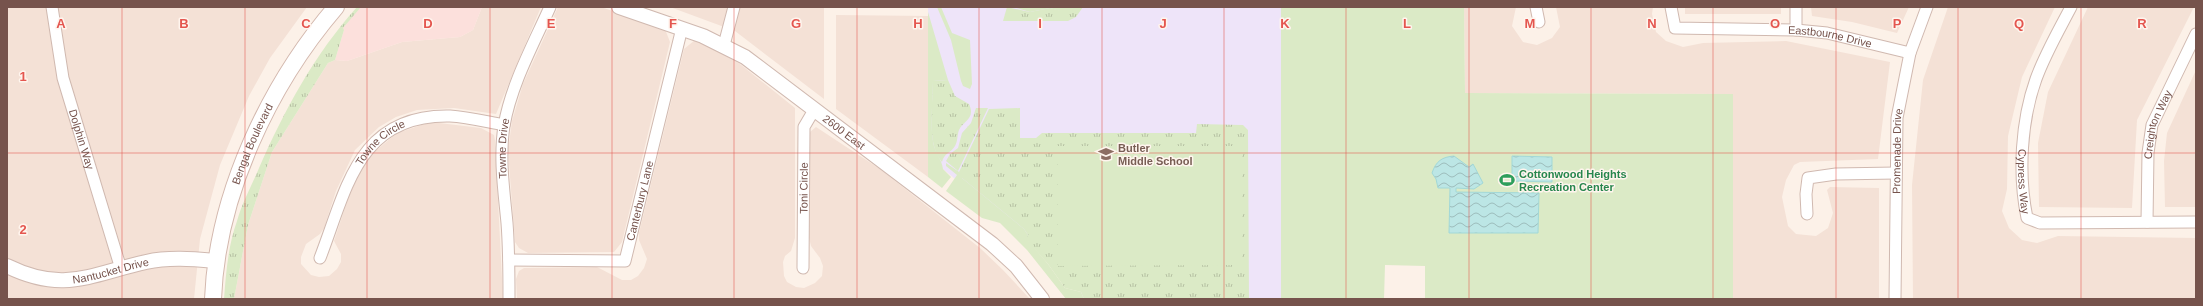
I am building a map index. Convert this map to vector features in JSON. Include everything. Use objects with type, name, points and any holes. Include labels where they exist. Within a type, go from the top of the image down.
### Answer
[{"type":"main road","name":"Bengal Boulevard","points":[[213,299],[216,261],[230,202],[241,170],[262,119],[308,42],[336,7]]},
{"type":"street","name":"Dolphin Way","points":[[52,7],[63,78],[121,269]]},
{"type":"street","name":"Towne Drive","points":[[509,299],[509,260],[502,181],[502,147],[504,125],[517,84],[550,7]]},
{"type":"street","name":"2600 East","points":[[619,7],[682,28],[724,45],[764,71],[992,244],[1016,266],[1042,299]]},
{"type":"street","points":[[724,45],[734,7]]},
{"type":"street","points":[[1536,7],[1539,22]]},
{"type":"street","name":"Eastbourne Drive","points":[[1671,7],[1675,28],[1796,30],[1840,35],[1910,52]]},
{"type":"street","points":[[1796,7],[1796,30]]},
{"type":"street","name":"Promenade Drive","points":[[1895,299],[1897,118],[1910,52],[1928,7]]},
{"type":"street","name":"Cypress Way","points":[[2071,7],[2037,76],[2028,111],[2023,160],[2023,200],[2027,218],[2040,224],[2196,222]]},
{"type":"street","name":"Canterbury Lane","points":[[509,260],[625,261],[682,28]]},
{"type":"street","name":"Creighton Way","points":[[2147,222],[2148,153],[2152,125],[2196,34]]},
{"type":"street","name":"Toni Circle","points":[[803,268],[804,127],[814,110]]},
{"type":"street","name":"Towne Circle","points":[[320,258],[351,175],[361,157],[390,130],[409,121],[430,116],[452,116],[504,125]]},
{"type":"street","points":[[1807,214],[1806,194],[1808,178],[1836,174],[1896,173]]},
{"type":"street","name":"Nantucket Drive","points":[[7,266],[31,276],[54,280],[78,280],[161,260],[181,258],[216,261]]},
{"type":"shaded area","points":[[7,7],[307,7],[270,58],[249,96],[220,165],[200,239],[194,299],[7,299]]},
{"type":"shaded area","points":[[361,7],[482,7],[473,30],[460,37],[402,42],[347,61],[335,60],[344,30],[342,28]]},
{"type":"shaded area","points":[[482,7],[541,7],[496,114],[454,108],[417,110],[396,117],[379,127],[355,150],[336,191],[324,228],[320,234],[306,244],[301,257],[301,264],[311,275],[319,277],[329,276],[337,269],[341,262],[341,254],[334,241],[350,193],[367,158],[397,133],[431,122],[481,128],[494,135],[495,140],[503,299],[234,299],[248,225],[272,152],[328,63],[335,60],[347,61],[402,42],[460,37],[473,30]]},
{"type":"shaded area","points":[[558,7],[601,7],[665,29],[670,42],[622,242],[614,252],[528,253],[519,248],[515,242],[508,151],[512,121],[523,84]]},
{"type":"shaded area","points":[[670,7],[824,7],[824,99],[735,31]]},
{"type":"shaded area","name":"Butler Middle School","points":[[928,7],[1281,7],[1281,299],[1084,299],[1081,292],[1000,216],[943,169],[931,152],[929,142]]},
{"type":"shaded area","points":[[1464,7],[1516,7],[1512,26],[1523,42],[1537,45],[1552,38],[1560,27],[1556,7],[1653,7],[1652,14],[1656,32],[1666,41],[1683,47],[1703,43],[1786,41],[1890,62],[1878,159],[1800,162],[1794,165],[1786,180],[1782,197],[1788,226],[1796,234],[1816,236],[1828,228],[1833,213],[1827,190],[1830,187],[1879,188],[1879,299],[1733,299],[1732,94],[1465,93]]},
{"type":"shaded area","points":[[1685,7],[1781,7],[1781,14],[1685,14]]},
{"type":"shaded area","points":[[1811,7],[1909,7],[1897,33],[1852,22],[1812,16]]},
{"type":"shaded area","points":[[1948,7],[2055,7],[2022,77],[2008,136],[2007,189],[2002,211],[2009,228],[2022,240],[2037,243],[2058,236],[2196,238],[2196,299],[1913,299],[1912,185],[1923,80]]},
{"type":"shaded area","points":[[2088,7],[2194,7],[2137,120],[2132,208],[2039,207],[2038,143],[2048,92]]},
{"type":"shaded area","points":[[836,15],[928,16],[928,177],[836,109]]},
{"type":"shaded area","points":[[695,40],[702,42],[740,64],[795,108],[795,238],[791,251],[785,256],[783,262],[784,276],[787,282],[796,287],[804,288],[815,283],[822,276],[823,266],[820,258],[811,246],[809,238],[810,132],[816,127],[880,169],[980,248],[1030,299],[517,299],[516,279],[519,271],[524,268],[597,267],[622,280],[631,280],[638,276],[644,268],[647,259],[639,240],[639,233],[684,49]]},
{"type":"shaded area","points":[[2196,70],[2196,207],[2165,207],[2164,161],[2167,133]]},
{"type":"green space","points":[[357,7],[361,7],[343,28],[344,30],[335,60],[328,63],[272,152],[248,225],[234,299],[224,299],[231,240],[244,201],[269,146],[290,104],[314,63],[327,44]]},
{"type":"green space","points":[[937,7],[941,7],[952,33],[970,40],[972,84],[970,89],[963,86],[951,40]]},
{"type":"green space","points":[[1007,7],[1030,12],[1050,8],[1066,12],[1075,7],[1083,7],[1076,17],[1068,21],[1003,21]]},
{"type":"green space","points":[[1014,7],[1075,7],[1068,12],[1050,8],[1030,12]]},
{"type":"green space","name":"Cottonwood Heights Recreation Center","points":[[1281,7],[1464,7],[1465,93],[1733,94],[1733,299],[1425,299],[1425,266],[1385,265],[1384,299],[1281,299]]},
{"type":"green space","points":[[928,12],[948,80],[933,81],[932,134],[934,145],[943,169],[951,177],[942,188],[928,177]]},
{"type":"green space","points":[[948,80],[955,96],[969,104],[971,113],[959,130],[955,146],[944,157],[942,162],[937,155],[932,135],[933,81]]},
{"type":"green space","points":[[976,108],[988,108],[958,171],[946,161],[950,154],[958,148],[962,133],[971,123]]},
{"type":"green space","points":[[1020,108],[1020,138],[1036,138],[1042,133],[1196,133],[1197,124],[1243,125],[1248,130],[1249,299],[1084,299],[1081,292],[1065,288],[1048,264],[1026,239],[1028,235],[1024,229],[962,178],[959,172],[989,109]]},
{"type":"green space","points":[[1058,146],[1242,146],[1242,265],[1058,266]]},
{"type":"green space","points":[[946,163],[962,174],[962,178],[1024,229],[1028,235],[1027,239],[1048,264],[1065,288],[1081,292],[1084,299],[1066,299],[1027,250],[1000,223],[982,218],[946,191],[957,175],[946,166]]},
{"type":"water","points":[[1454,156],[1469,167],[1473,164],[1483,183],[1474,189],[1456,188],[1456,192],[1539,193],[1538,233],[1449,233],[1450,188],[1438,188],[1436,179],[1432,173],[1435,165],[1440,160],[1446,157]]},
{"type":"water","points":[[1512,156],[1552,157],[1552,182],[1512,181]]},
{"type":"place","name":"Butler Middle School","points":[[1106,154]]},
{"type":"place","name":"Cottonwood Heights Recreation Center","points":[[1507,180]]}]
